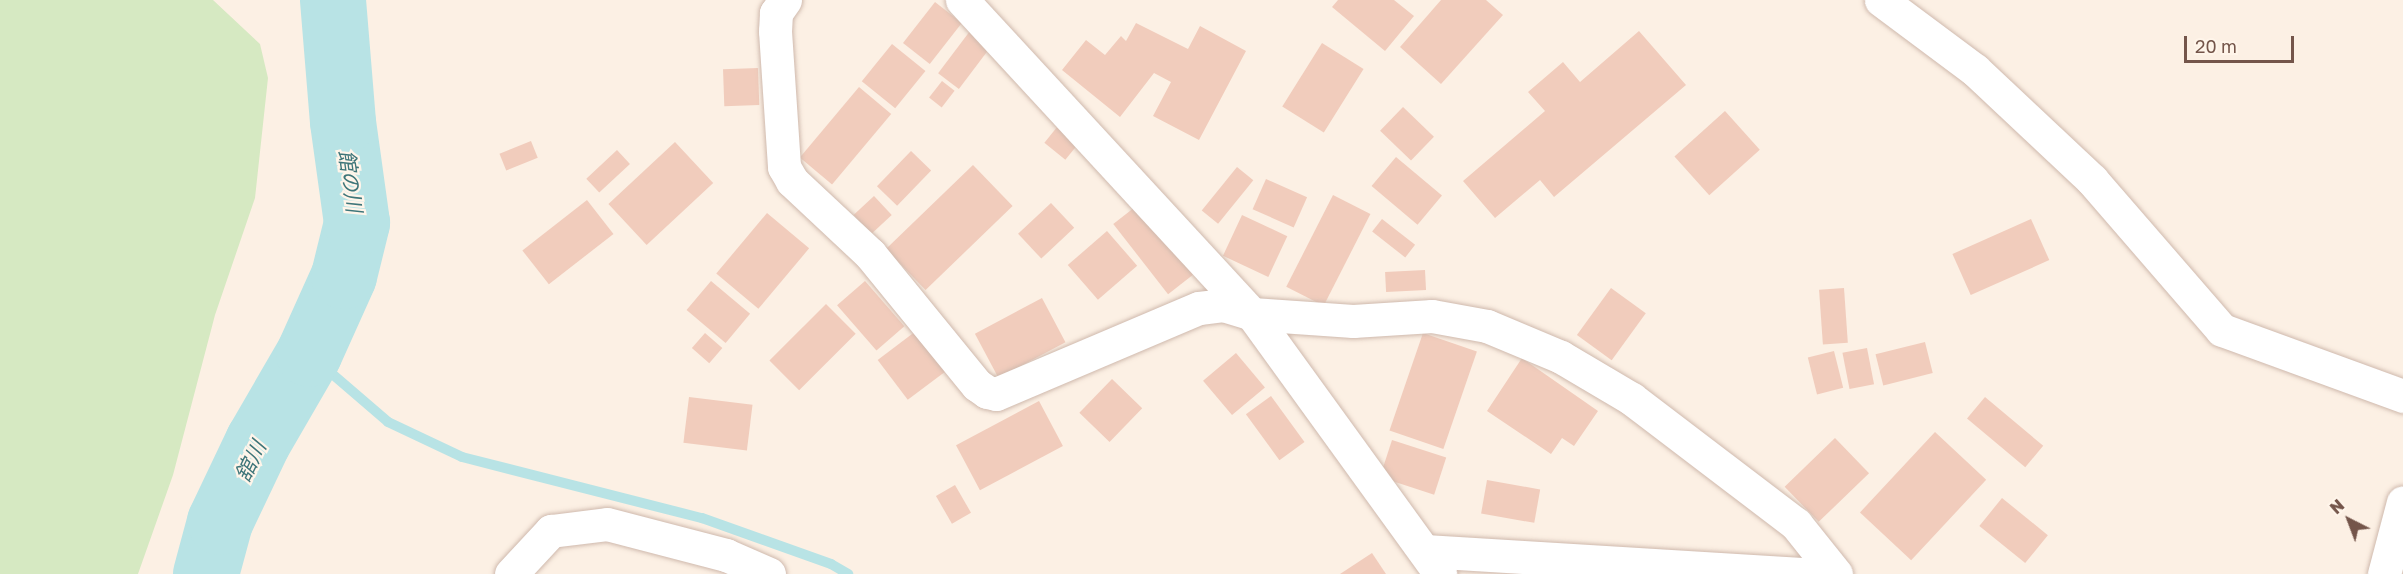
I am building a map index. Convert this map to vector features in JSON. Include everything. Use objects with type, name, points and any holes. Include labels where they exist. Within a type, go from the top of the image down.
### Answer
[{"type":"street","points":[[784,0],[776,13],[775,32],[784,167],[792,181],[870,254],[977,385],[996,394],[1199,308],[1223,305],[1252,314],[1353,321],[1432,316],[1487,326],[1561,357],[1632,399],[1796,524],[1836,574]]},
{"type":"street","points":[[962,0],[1252,314],[1432,562],[1805,574]]},
{"type":"street","points":[[1881,0],[1975,70],[2092,180],[2222,330],[2403,396]]},
{"type":"street","points":[[2384,574],[2403,502]]},
{"type":"street","points":[[511,574],[551,531],[606,524],[726,555],[769,574]]},
{"type":"green space","points":[[0,0],[213,0],[260,44],[268,78],[255,198],[215,315],[173,475],[138,574],[0,574]]},
{"type":"building","points":[[1338,0],[1394,0],[1414,16],[1385,51],[1332,7]]},
{"type":"building","points":[[1441,0],[1486,0],[1503,15],[1441,84],[1400,47]]},
{"type":"building","points":[[935,2],[962,23],[930,64],[903,43]]},
{"type":"building","points":[[1136,23],[1188,49],[1200,26],[1246,51],[1199,140],[1153,116],[1171,82],[1154,73],[1120,117],[1062,70],[1086,40],[1105,55],[1121,36],[1126,41]]},
{"type":"building","points":[[970,31],[991,47],[959,89],[938,73]]},
{"type":"building","points":[[1639,31],[1686,85],[1554,197],[1540,180],[1495,218],[1463,181],[1545,111],[1528,92],[1563,62],[1580,82]]},
{"type":"building","points":[[1322,43],[1364,69],[1324,133],[1282,107]]},
{"type":"building","points":[[892,44],[925,71],[895,108],[862,81]]},
{"type":"building","points":[[758,68],[759,105],[724,106],[723,69]]},
{"type":"building","points":[[942,81],[955,91],[942,107],[929,98]]},
{"type":"building","points":[[859,87],[891,114],[832,184],[800,157]]},
{"type":"building","points":[[1403,107],[1434,137],[1411,161],[1380,131]]},
{"type":"building","points":[[1725,111],[1760,150],[1709,195],[1674,157]]},
{"type":"building","points":[[1062,121],[1083,138],[1065,160],[1044,143]]},
{"type":"building","points":[[531,141],[538,158],[506,170],[499,154]]},
{"type":"building","points":[[675,142],[713,183],[647,245],[608,204]]},
{"type":"building","points":[[617,150],[630,164],[599,193],[586,179]]},
{"type":"building","points":[[911,151],[931,170],[897,206],[877,186]]},
{"type":"building","points":[[1396,157],[1442,196],[1418,225],[1372,186]]},
{"type":"building","points":[[973,165],[1013,206],[926,290],[886,249]]},
{"type":"building","points":[[1237,167],[1253,180],[1218,224],[1202,211]]},
{"type":"building","points":[[1266,179],[1307,197],[1294,227],[1253,209]]},
{"type":"building","points":[[1333,195],[1370,214],[1324,306],[1286,287]]},
{"type":"building","points":[[874,196],[892,215],[871,234],[854,215]]},
{"type":"building","points":[[587,200],[613,234],[549,284],[522,250]]},
{"type":"building","points":[[1144,200],[1199,270],[1168,294],[1113,224]]},
{"type":"building","points":[[1051,203],[1074,228],[1041,259],[1018,234]]},
{"type":"building","points":[[767,213],[809,248],[758,309],[716,274]]},
{"type":"building","points":[[1242,215],[1287,236],[1268,277],[1223,256]]},
{"type":"building","points":[[1382,219],[1415,245],[1405,257],[1372,232]]},
{"type":"building","points":[[2031,219],[2049,260],[1971,295],[1952,254]]},
{"type":"building","points":[[1107,231],[1137,266],[1098,300],[1068,265]]},
{"type":"building","points":[[1425,270],[1426,290],[1386,292],[1385,272]]},
{"type":"building","points":[[711,281],[750,314],[726,343],[687,310]]},
{"type":"building","points":[[865,281],[904,326],[876,351],[837,305]]},
{"type":"building","points":[[1611,288],[1646,313],[1612,360],[1577,335]]},
{"type":"building","points":[[1844,288],[1848,343],[1823,345],[1819,290]]},
{"type":"building","points":[[1042,298],[1065,342],[998,378],[975,334]]},
{"type":"building","points":[[826,304],[856,334],[799,390],[769,361]]},
{"type":"building","points":[[916,331],[946,371],[908,400],[878,360]]},
{"type":"building","points":[[705,333],[722,348],[709,363],[692,348]]},
{"type":"building","points":[[1423,333],[1477,352],[1443,449],[1389,430]]},
{"type":"building","points":[[1925,342],[1933,373],[1883,385],[1876,354]]},
{"type":"building","points":[[1867,348],[1874,384],[1850,389],[1842,353]]},
{"type":"building","points":[[1834,351],[1843,388],[1817,394],[1808,358]]},
{"type":"building","points":[[1236,353],[1265,387],[1232,415],[1203,381]]},
{"type":"building","points":[[1522,358],[1598,411],[1574,446],[1562,438],[1551,454],[1487,411]]},
{"type":"building","points":[[1112,379],[1142,408],[1110,442],[1079,413]]},
{"type":"building","points":[[1271,396],[1305,442],[1279,460],[1246,414]]},
{"type":"building","points":[[689,397],[753,405],[747,450],[683,443]]},
{"type":"building","points":[[1985,397],[2043,446],[2025,467],[1967,418]]},
{"type":"building","points":[[1039,401],[1063,446],[980,490],[956,445]]},
{"type":"building","points":[[1935,432],[1986,480],[1911,560],[1860,512]]},
{"type":"building","points":[[1835,438],[1869,473],[1819,522],[1785,487]]},
{"type":"building","points":[[1392,440],[1446,458],[1434,495],[1380,477]]},
{"type":"building","points":[[1487,480],[1540,489],[1534,523],[1481,513]]},
{"type":"building","points":[[955,485],[971,513],[952,524],[936,496]]},
{"type":"building","points":[[2002,498],[2048,535],[2025,563],[1979,526]]},
{"type":"building","points":[[1372,553],[1386,574],[1340,574]]},
{"type":"waterway","name":"館の川","points":[[206,574],[220,522],[258,442],[309,354],[344,276],[357,223],[343,122],[333,0]]},
{"type":"waterway","points":[[309,354],[388,422],[462,457],[702,518],[831,564],[848,574]]},
{"type":"water label","name":"舘川","points":[[250,461]]}]
